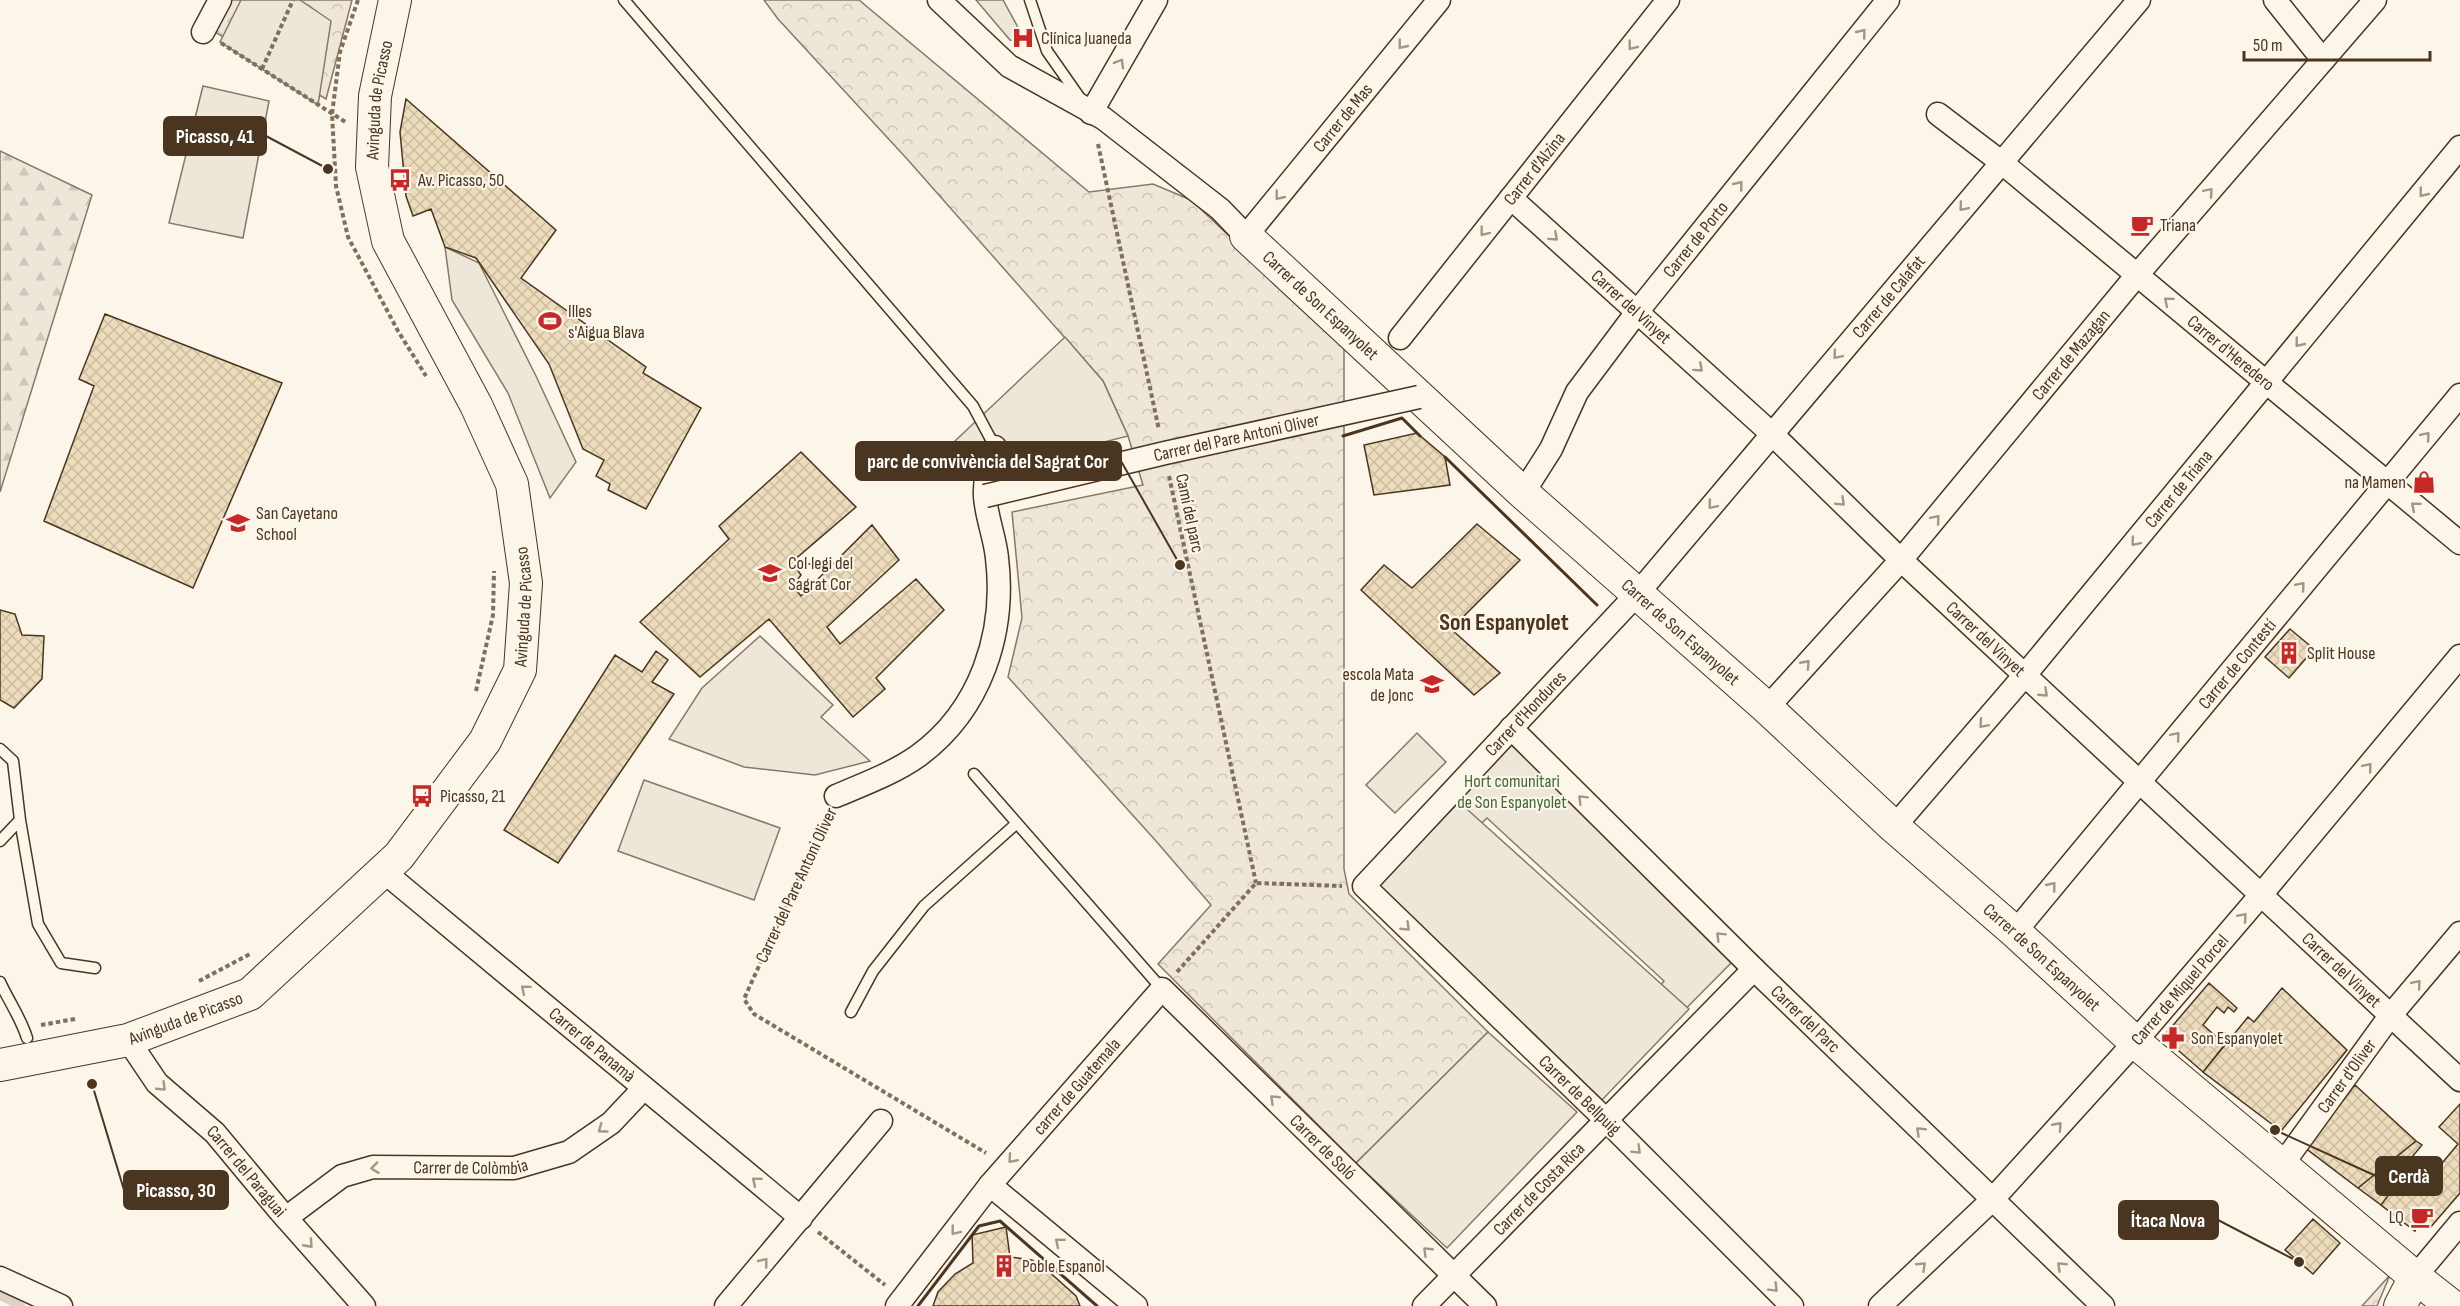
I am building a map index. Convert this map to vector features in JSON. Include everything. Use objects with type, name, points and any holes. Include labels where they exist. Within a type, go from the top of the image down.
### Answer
[{"type":"street","points":[[203,32],[220,0]]},
{"type":"street","name":"Avinguda de Picasso","points":[[0,1065],[128,1040],[250,994],[399,856],[484,741],[520,670],[526,583],[512,484],[476,405],[388,241],[372,167],[375,96],[395,0]]},
{"type":"street","name":"Carrer de Son Espanyolet","points":[[939,0],[1009,66],[1103,118],[1220,209],[1246,236],[1523,494],[1767,708],[1894,827],[2015,932],[2135,1042],[2452,1306]]},
{"type":"street","points":[[1091,113],[1156,0]]},
{"type":"street","name":"Carrer de Mas","points":[[1246,236],[1439,0]]},
{"type":"street","name":"Carrer d'Alzina","points":[[1401,338],[1668,0]]},
{"type":"street","name":"Carrer de Porto","points":[[1523,494],[1551,449],[1577,392],[1637,312],[1888,0]]},
{"type":"street","name":"Carrer de Calafat","points":[[1638,594],[2139,0]]},
{"type":"street","points":[[2275,0],[2322,60]]},
{"type":"street","name":"Carrer de Mazagan","points":[[1767,708],[1901,560],[2137,275],[2375,0]]},
{"type":"street","points":[[1938,114],[2001,162]]},
{"type":"street","name":"Carrer de Triana","points":[[1894,827],[2025,675],[2460,147]]},
{"type":"street","name":"Carrer d'Heredero","points":[[2001,162],[2460,543]]},
{"type":"street","name":"Carrer del Vinyet","points":[[1511,198],[1771,434],[1901,560],[2460,1080]]},
{"type":"street","name":"Carrer de Contestí","points":[[2015,932],[2460,395]]},
{"type":"street","name":"Carrer del Pare Antoni Oliver","points":[[985,496],[1165,453],[1419,397]]},
{"type":"street","name":"Carrer del Pare Antoni Oliver","points":[[836,796],[885,775],[918,756],[961,714],[975,693],[987,660],[1001,602],[997,559],[985,496],[987,469],[994,447]]},
{"type":"street","name":"Carrer d'Hondures","points":[[1364,886],[1638,594]]},
{"type":"street","name":"Carrer de Miquel Porcel","points":[[1880,1306],[1992,1200],[2135,1042],[2460,656]]},
{"type":"street","name":"Carrer del Parc","points":[[1511,728],[1754,969],[2103,1306]]},
{"type":"street","name":"Carrer de Panamà","points":[[383,871],[801,1218]]},
{"type":"street","name":"Carrer de Bellpuig","points":[[1364,886],[1606,1120],[1792,1306]]},
{"type":"street","name":"Carrer d'Oliver","points":[[2282,1165],[2390,1016],[2460,933]]},
{"type":"street","name":"Carrer de Costa Rica","points":[[1424,1306],[1754,969]]},
{"type":"street","name":"carrer de Guatemala","points":[[899,1302],[990,1185],[1162,989]]},
{"type":"street","name":"Carrer de Soló","points":[[1162,989],[1485,1306]]},
{"type":"street","name":"Carrer del Paraguai","points":[[128,1040],[157,1083],[215,1133],[364,1306]]},
{"type":"street","name":"Carrer de Colòmbia","points":[[286,1218],[342,1176],[373,1167],[514,1168],[569,1152],[611,1123],[644,1088]]},
{"type":"street","points":[[726,1306],[881,1121]]},
{"type":"street","points":[[990,1185],[1136,1306]]},
{"type":"street","points":[[2400,1306],[2415,1277],[2460,1223]]},
{"type":"street","points":[[0,1278],[61,1306]]},
{"type":"lane","points":[[624,0],[973,406],[994,447]]},
{"type":"lane","points":[[1030,0],[1047,51],[1091,113]]},
{"type":"lane","points":[[0,749],[13,761],[20,820],[38,924],[61,963],[95,968]]},
{"type":"lane","points":[[974,774],[1162,989]]},
{"type":"lane","points":[[0,841],[20,820]]},
{"type":"lane","points":[[852,1012],[873,971],[924,906],[1017,823]]},
{"type":"lane","points":[[0,981],[25,1033]]},
{"type":"path","points":[[262,69],[293,0]]},
{"type":"path","points":[[358,0],[340,51],[332,114],[336,186],[348,237],[398,331],[429,380]]},
{"type":"path","points":[[203,32],[373,139]]},
{"type":"path","points":[[1091,113],[1161,440]]},
{"type":"path","name":"Camí del parc","points":[[1168,475],[1256,883]]},
{"type":"path","points":[[474,702],[493,615],[494,569]]},
{"type":"path","name":"Carrer del Pare Antoni Oliver","points":[[836,796],[744,999],[754,1014],[978,1148]]},
{"type":"path","points":[[1162,989],[1256,883],[1364,886]]},
{"type":"path","points":[[196,982],[256,951]]},
{"type":"path","points":[[25,1033],[80,1019]]},
{"type":"path","points":[[801,1218],[899,1302]]},
{"type":"green space","points":[[231,0],[352,0],[326,99],[215,32]]},
{"type":"green space","points":[[764,0],[859,0],[1089,192],[1153,184],[1191,200],[1344,344],[1344,869],[1349,894],[1488,1032],[1356,1163],[1158,964],[1211,905],[1008,677],[1022,618],[1012,512],[1143,485],[1128,436],[1103,381],[908,160],[778,19]]},
{"type":"green space","points":[[203,86],[269,101],[243,238],[169,223]]},
{"type":"green space","points":[[0,151],[92,195],[0,492]]},
{"type":"green space","points":[[1417,733],[1446,762],[1395,813],[1366,785]]},
{"type":"green space","name":"Hort comunitari de Son Espanyolet","points":[[1511,738],[1734,960],[1627,1068],[1646,1002],[1664,981],[1487,818],[1472,833],[1422,864],[1406,851]]},
{"type":"green space","points":[[644,780],[780,828],[754,900],[618,851]]},
{"type":"green space","points":[[2390,1275],[2377,1306],[2362,1306]]},
{"type":"shaded area","points":[[241,0],[300,0],[331,21],[318,105],[220,42]]},
{"type":"shaded area","points":[[976,0],[1003,0],[1026,42],[1010,40]]},
{"type":"shaded area","points":[[445,247],[479,263],[576,462],[550,498],[508,393],[452,300]]},
{"type":"shaded area","points":[[1065,337],[1103,381],[1128,436],[965,477],[955,441]]},
{"type":"shaded area","points":[[760,636],[833,705],[821,717],[870,761],[815,775],[744,767],[669,739],[702,688]]},
{"type":"shaded area","points":[[1459,802],[1689,1009],[1602,1100],[1379,885]]},
{"type":"shaded area","points":[[1488,1032],[1577,1112],[1447,1248],[1356,1163]]},
{"type":"building","name":"Illes s'Aigua Blava","points":[[406,99],[556,230],[521,278],[646,367],[643,373],[701,408],[646,509],[608,490],[610,484],[596,476],[604,460],[583,449],[549,364],[476,258],[445,247],[431,209],[413,216],[406,196],[400,132]]},
{"type":"building","points":[[105,314],[282,383],[193,588],[44,521],[94,386],[79,379]]},
{"type":"building","points":[[1417,433],[1445,457],[1450,485],[1374,495],[1364,445]]},
{"type":"building","points":[[801,452],[856,507],[792,562],[801,575],[793,586],[801,596],[872,525],[899,560],[827,627],[840,644],[916,579],[944,610],[876,678],[885,689],[853,717],[769,619],[700,677],[640,622],[729,539],[719,526]]},
{"type":"building","points":[[1477,524],[1520,560],[1451,629],[1500,673],[1474,695],[1361,590],[1384,565],[1412,588]]},
{"type":"building","points":[[0,610],[15,614],[22,635],[44,636],[42,679],[14,708],[0,700]]},
{"type":"building","name":"Split House","points":[[2290,629],[2314,649],[2289,678],[2265,657]]},
{"type":"building","points":[[656,651],[668,660],[652,682],[674,694],[558,863],[504,830],[615,655],[642,672]]},
{"type":"building","points":[[2209,983],[2237,1008],[2234,1012],[2228,1007],[2224,1013],[2217,1007],[2203,1025],[2220,1040],[2225,1033],[2230,1038],[2203,1072],[2163,1037]]},
{"type":"building","points":[[2282,988],[2347,1050],[2281,1131],[2203,1072],[2248,1017],[2254,1022]]},
{"type":"building","points":[[2355,1085],[2416,1141],[2358,1188],[2304,1147]]},
{"type":"building","points":[[2460,1104],[2460,1193],[2429,1229],[2416,1229],[2415,1231],[2381,1205],[2401,1178],[2418,1192],[2458,1144],[2439,1127]]},
{"type":"building","points":[[2416,1141],[2422,1145],[2402,1169],[2406,1172],[2381,1205],[2358,1188]]},
{"type":"building","points":[[2313,1219],[2340,1243],[2313,1274],[2285,1250]]},
{"type":"building","name":"Poble Espanol","points":[[1006,1227],[1010,1257],[1032,1260],[1046,1269],[1076,1296],[1080,1306],[933,1306],[938,1292],[955,1274],[973,1263],[972,1235]]},
{"type":"waterway","points":[[0,1296],[21,1306]]},
{"type":"wall","points":[[1343,436],[1402,418],[1420,436]]},
{"type":"wall","points":[[1445,457],[1597,605]]},
{"type":"wall","points":[[918,1306],[979,1226],[1000,1221],[1097,1306]]},
{"type":"place","name":"Clínica Juaneda","points":[[1023,38]]},
{"type":"place","name":"Picasso, 41","points":[[328,169]]},
{"type":"place","name":"Av. Picasso, 50","points":[[400,180]]},
{"type":"place","name":"Triana","points":[[2142,225]]},
{"type":"place","name":"Illes s'Aigua Blava","points":[[550,321]]},
{"type":"place","name":"na Mamen","points":[[2424,482]]},
{"type":"place","name":"San Cayetano School","points":[[238,523]]},
{"type":"place","name":"parc de convivència del Sagrat Cor","points":[[1180,565]]},
{"type":"place","name":"Col·legi del Sagrat Cor","points":[[770,573]]},
{"type":"place","name":"Split House","points":[[2289,653]]},
{"type":"place","name":"escola Mata de Jonc","points":[[1432,684]]},
{"type":"place","name":"Picasso, 21","points":[[422,796]]},
{"type":"place","name":"Son Espanyolet","points":[[2173,1038]]},
{"type":"place","name":"Picasso, 30","points":[[92,1084]]},
{"type":"place","name":"Cerdà","points":[[2275,1130]]},
{"type":"place","name":"LQ","points":[[2422,1217]]},
{"type":"place","name":"Ítaca Nova","points":[[2299,1262]]},
{"type":"place","name":"Poble Espanol","points":[[1004,1266]]},
{"type":"district","name":"Son Espanyolet","points":[[1504,622]]}]
